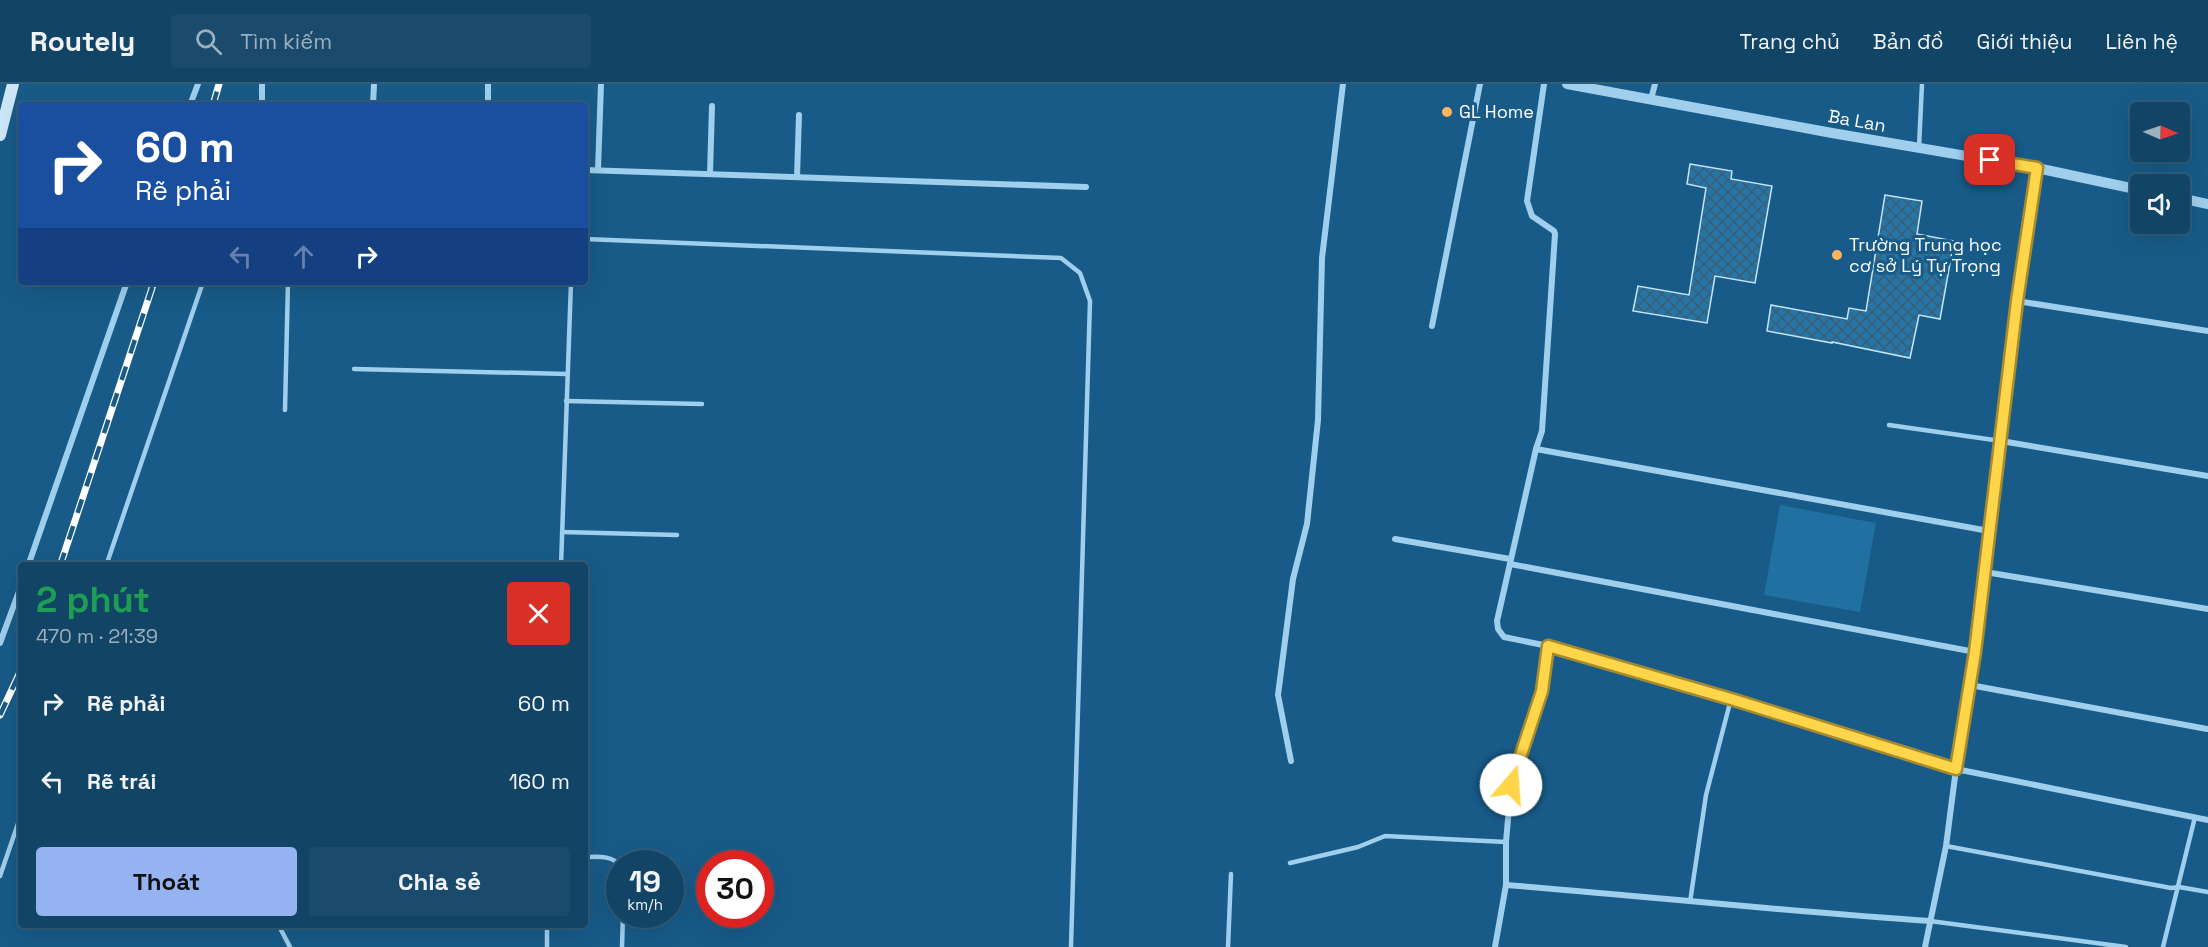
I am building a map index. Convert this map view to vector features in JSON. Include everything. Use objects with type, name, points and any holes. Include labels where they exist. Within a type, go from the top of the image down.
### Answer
[{"type":"main road","points":[[0,135],[13,84]]},
{"type":"street","points":[[191,102],[198,84]]},
{"type":"street","points":[[262,84],[262,102]]},
{"type":"street","points":[[373,102],[374,84]]},
{"type":"street","points":[[488,84],[488,102]]},
{"type":"street","points":[[598,170],[601,84]]},
{"type":"street","points":[[1291,760],[1278,695],[1293,579],[1307,524],[1317,420],[1322,258],[1343,84]]},
{"type":"street","points":[[1432,326],[1480,84]]},
{"type":"street","points":[[1544,84],[1527,201],[1532,216],[1555,234],[1542,431],[1497,621],[1498,629],[1504,637],[1548,646],[1731,699],[1956,769],[2208,820]]},
{"type":"street","name":"Ba Lan","points":[[1574,84],[2130,187]]},
{"type":"street","points":[[1651,99],[1655,84]]},
{"type":"street","points":[[710,174],[712,106]]},
{"type":"street","points":[[796,177],[799,115]]},
{"type":"street","points":[[1925,947],[1946,846],[1975,652],[2017,301],[2037,168]]},
{"type":"street","points":[[588,170],[1086,187]]},
{"type":"street","points":[[2190,200],[2208,204]]},
{"type":"street","points":[[29,562],[126,285]]},
{"type":"street","points":[[2017,301],[2208,331]]},
{"type":"street","points":[[2001,441],[2208,476]]},
{"type":"street","points":[[1536,449],[1989,531]]},
{"type":"street","points":[[1395,539],[1975,652]]},
{"type":"street","points":[[1985,572],[2208,609]]},
{"type":"street","points":[[0,643],[18,594]]},
{"type":"street","points":[[1495,947],[1506,885],[1506,842],[1511,785],[1542,691],[1548,646]]},
{"type":"street","points":[[1970,686],[2208,729]]},
{"type":"street","points":[[1506,885],[1826,915],[1930,921]]},
{"type":"lane","points":[[1919,148],[1922,84]]},
{"type":"lane","points":[[588,239],[1061,258],[1080,273],[1090,301],[1071,947]]},
{"type":"lane","points":[[107,562],[202,285]]},
{"type":"lane","points":[[285,410],[288,285]]},
{"type":"lane","points":[[561,562],[571,285]]},
{"type":"lane","points":[[354,369],[567,374]]},
{"type":"lane","points":[[566,401],[702,404]]},
{"type":"lane","points":[[1889,424],[2001,441]]},
{"type":"lane","points":[[562,532],[678,535]]},
{"type":"lane","points":[[1690,902],[1706,795],[1731,699]]},
{"type":"lane","points":[[2163,947],[2195,817]]},
{"type":"lane","points":[[0,876],[18,824]]},
{"type":"lane","points":[[1290,863],[1358,847],[1385,836],[1506,842]]},
{"type":"lane","points":[[1946,846],[2171,888],[2208,891]]},
{"type":"lane","points":[[588,857],[606,858]]},
{"type":"lane","points":[[1228,947],[1231,874]]},
{"type":"lane","points":[[1930,921],[2126,947]]},
{"type":"lane","points":[[280,928],[290,947]]},
{"type":"lane","points":[[547,928],[547,947]]},
{"type":"lane","points":[[622,928],[622,947]]},
{"type":"shaded area","points":[[1780,505],[1876,523],[1860,612],[1764,595]]},
{"type":"building","points":[[1690,164],[1732,171],[1731,179],[1772,186],[1755,283],[1715,276],[1707,323],[1633,311],[1638,286],[1689,295],[1706,188],[1687,184]]},
{"type":"building","points":[[1885,195],[1922,201],[1917,234],[1954,241],[1940,319],[1919,315],[1910,358],[1767,331],[1771,305],[1847,319],[1849,308],[1866,311]]},
{"type":"railway","points":[[214,102],[219,84]]},
{"type":"railway","points":[[61,562],[153,285]]},
{"type":"railway","points":[[0,715],[18,676]]},
{"type":"place","name":"GL Home","points":[[1447,112]]},
{"type":"place","name":"Trường Trung học cơ sở Lý Tự Trọng","points":[[1837,255]]},
{"type":"route","points":[[1511,785],[1542,691],[1548,646],[1731,699],[1956,769],[1975,652],[2017,301],[2037,168],[1990,160]]}]
